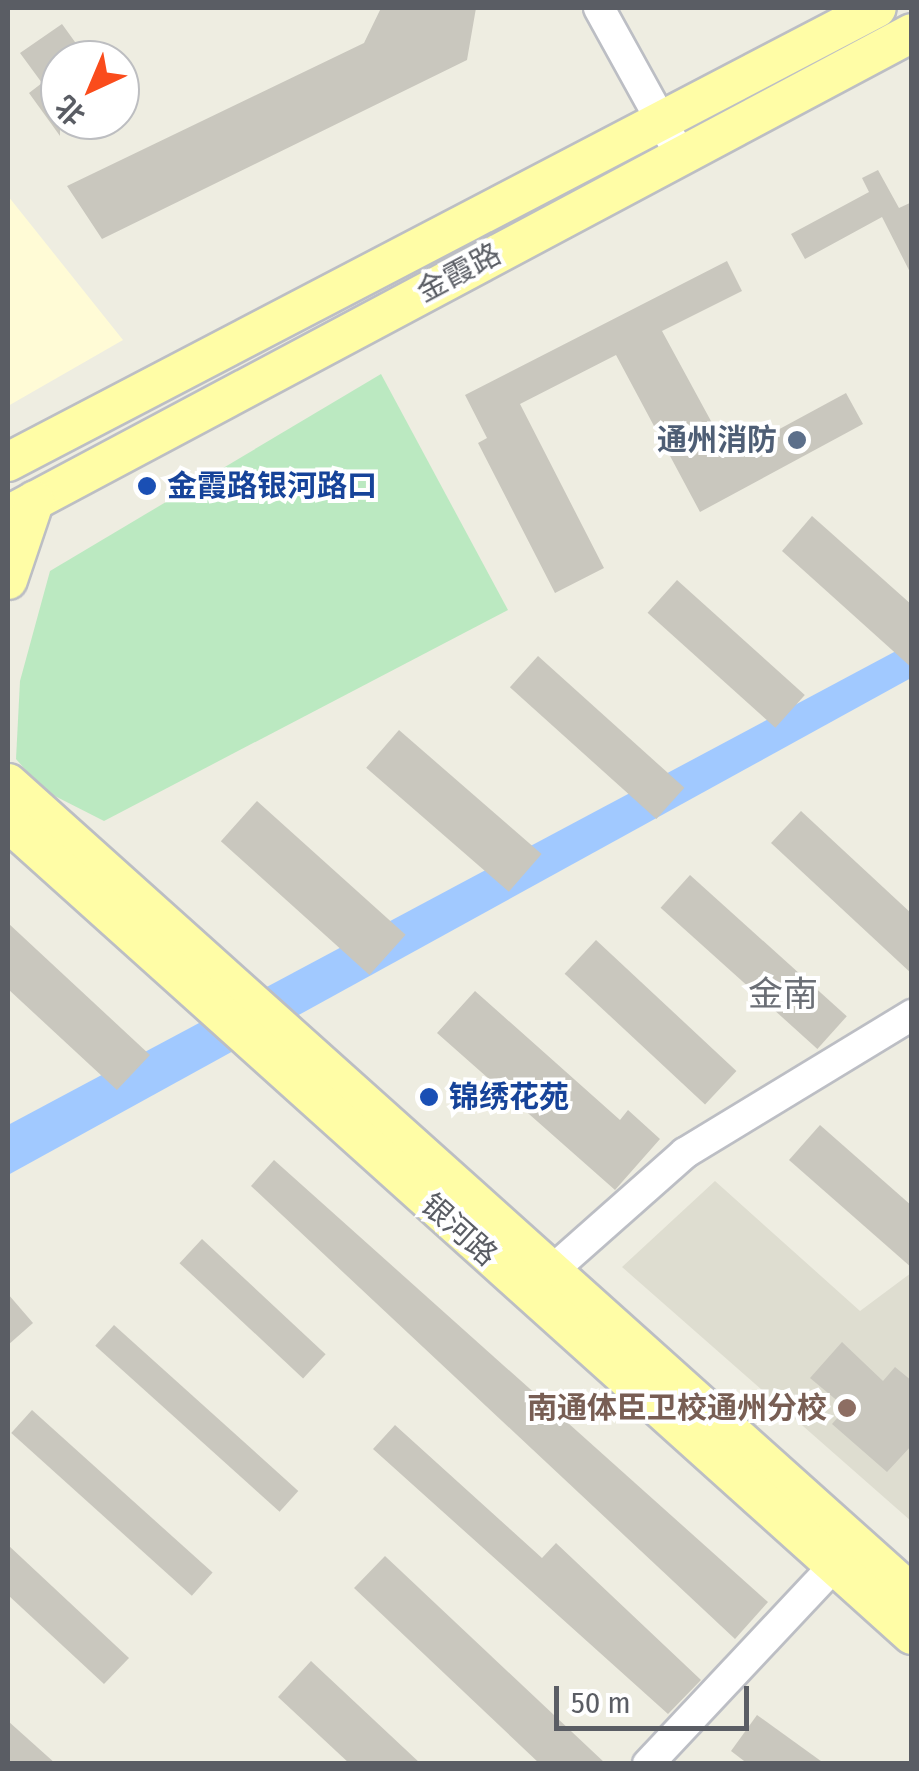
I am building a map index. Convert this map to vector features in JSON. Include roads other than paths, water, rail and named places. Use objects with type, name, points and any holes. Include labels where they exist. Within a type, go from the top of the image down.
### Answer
[{"type":"main road","name":"金霞路","points":[[8,462],[878,8]]},
{"type":"main road","name":"金霞路","points":[[21,507],[912,33]]},
{"type":"main road","points":[[8,580],[21,507]]},
{"type":"main road","name":"银河路","points":[[8,783],[541,1280],[844,1555],[912,1635]]},
{"type":"main road","name":"银河路","points":[[8,822],[541,1280]]},
{"type":"main road","name":"银河路","points":[[844,1555],[912,1594]]},
{"type":"street","points":[[600,8],[680,155]]},
{"type":"street","points":[[541,1280],[685,1153],[912,1014]]},
{"type":"street","points":[[648,1764],[844,1555]]},
{"type":"water","points":[[911,643],[911,678],[8,1175],[8,1125]]},
{"type":"place","name":"通州消防","points":[[797,440]]},
{"type":"place","name":"金霞路银河路口","points":[[147,486]]},
{"type":"place","name":"锦绣花苑","points":[[429,1097]]},
{"type":"place","name":"南通体臣卫校通州分校","points":[[847,1408]]},
{"type":"district","name":"金南","points":[[783,994]]}]
